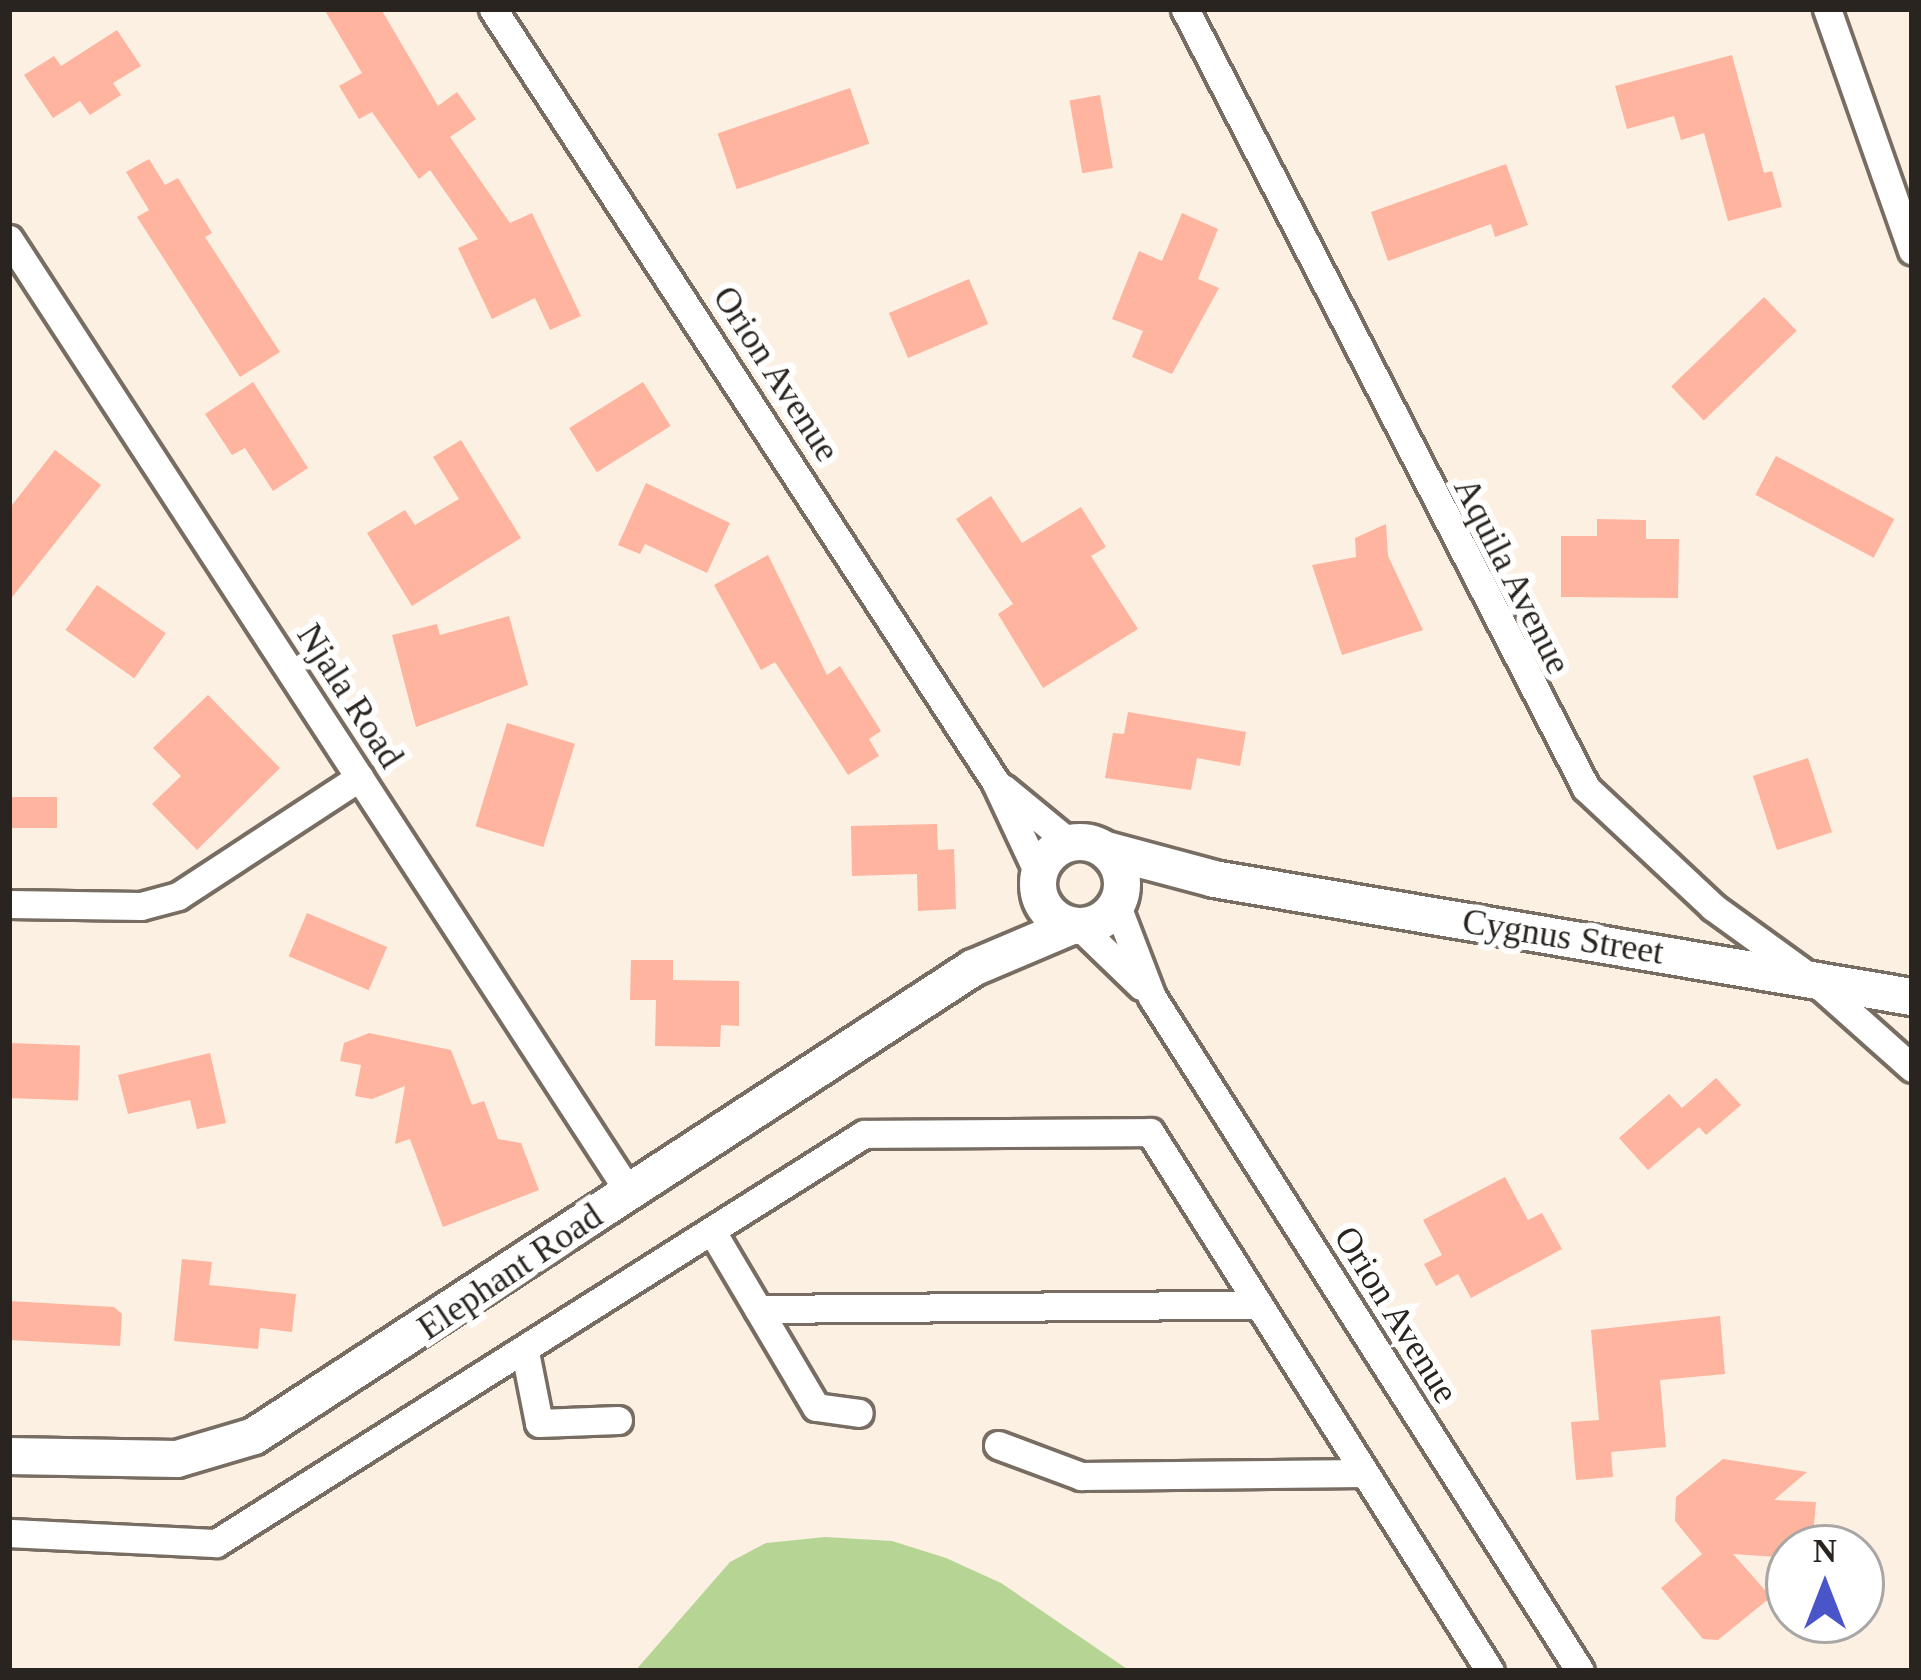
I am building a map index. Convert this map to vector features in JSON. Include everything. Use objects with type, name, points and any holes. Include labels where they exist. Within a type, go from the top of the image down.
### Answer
[{"type":"street","name":"Orion Avenue","points":[[493,9],[995,781],[1038,882]]},
{"type":"street","name":"Aquila Avenue","points":[[1185,9],[1586,788],[1713,907],[1810,978],[1912,1068]]},
{"type":"street","points":[[1827,9],[1912,250]]},
{"type":"street","name":"Njala Road","points":[[9,239],[629,1192]]},
{"type":"street","points":[[9,904],[141,906],[178,896],[360,777]]},
{"type":"street","name":"Orion Avenue","points":[[995,781],[1070,843]]},
{"type":"street","points":[[1070,843],[1106,850],[1121,870],[1119,901],[1076,926],[1049,913],[1038,882],[1050,854],[1070,843]]},
{"type":"street","name":"Cygnus Street","points":[[1106,850],[1214,879],[1912,997]]},
{"type":"street","name":"Cygnus Street","points":[[1119,901],[1167,879],[1214,879]]},
{"type":"street","name":"Elephant Road","points":[[973,968],[1038,882]]},
{"type":"street","name":"Orion Avenue","points":[[1119,901],[1152,997],[1580,1671]]},
{"type":"street","name":"Orion Avenue","points":[[1076,926],[1152,997]]},
{"type":"street","name":"Elephant Road","points":[[9,1456],[177,1459],[242,1441],[973,968],[1076,926]]},
{"type":"street","points":[[9,1533],[216,1543],[864,1134],[1150,1132],[1490,1671]]},
{"type":"street","points":[[713,1233],[816,1408],[859,1413]]},
{"type":"street","points":[[758,1309],[1257,1305]]},
{"type":"street","points":[[525,1352],[539,1423],[618,1420]]},
{"type":"street","points":[[998,1445],[1081,1476],[1364,1474]]},
{"type":"shaded area","points":[[825,1537],[892,1541],[946,1558],[1001,1583],[1130,1671],[635,1671],[730,1562],[766,1543]]},
{"type":"building","points":[[324,9],[381,9],[438,106],[457,92],[476,119],[450,137],[510,223],[532,213],[581,316],[550,330],[535,298],[492,319],[458,248],[478,239],[430,170],[419,179],[372,112],[359,119],[339,86],[362,73]]},
{"type":"building","points":[[117,30],[141,66],[113,83],[121,95],[90,115],[80,101],[53,118],[24,75],[54,56],[61,66]]},
{"type":"building","points":[[1732,55],[1764,173],[1772,171],[1782,207],[1728,221],[1704,133],[1681,140],[1674,116],[1627,129],[1615,86]]},
{"type":"building","points":[[850,88],[869,144],[737,189],[718,134]]},
{"type":"building","points":[[1100,95],[1113,168],[1082,173],[1069,100]]},
{"type":"building","points":[[149,159],[165,185],[178,178],[212,233],[205,237],[280,352],[240,377],[137,217],[149,210],[126,172]]},
{"type":"building","points":[[1506,164],[1528,225],[1495,237],[1491,224],[1388,261],[1371,212]]},
{"type":"building","points":[[1182,213],[1218,229],[1198,279],[1219,288],[1172,374],[1132,357],[1143,331],[1112,319],[1139,251],[1162,261]]},
{"type":"building","points":[[969,279],[988,324],[908,358],[889,313]]},
{"type":"building","points":[[1764,297],[1797,331],[1704,420],[1671,387]]},
{"type":"building","points":[[253,382],[308,468],[273,491],[245,448],[232,455],[205,414]]},
{"type":"building","points":[[643,382],[671,426],[597,472],[569,428]]},
{"type":"building","points":[[461,440],[521,538],[412,606],[367,533],[405,510],[415,525],[459,499],[433,457]]},
{"type":"building","points":[[55,450],[101,485],[9,601],[9,509]]},
{"type":"building","points":[[1776,456],[1894,519],[1874,558],[1755,495]]},
{"type":"building","points":[[646,483],[730,523],[707,573],[645,544],[640,554],[618,545]]},
{"type":"building","points":[[991,496],[1022,543],[1081,507],[1106,547],[1091,556],[1138,629],[1043,688],[998,614],[1013,604],[956,519]]},
{"type":"building","points":[[1597,519],[1646,520],[1646,539],[1679,539],[1678,598],[1561,597],[1561,536],[1597,536]]},
{"type":"building","points":[[1386,524],[1388,556],[1423,630],[1342,655],[1312,565],[1356,557],[1355,538]]},
{"type":"building","points":[[768,555],[827,675],[840,666],[881,731],[869,739],[879,756],[848,775],[775,662],[761,670],[714,585]]},
{"type":"building","points":[[97,585],[166,633],[134,678],[65,630]]},
{"type":"building","points":[[509,616],[528,685],[416,727],[392,635],[437,624],[440,635]]},
{"type":"building","points":[[208,695],[280,768],[197,850],[152,804],[181,776],[153,748]]},
{"type":"building","points":[[1128,712],[1246,732],[1240,766],[1197,758],[1191,790],[1105,778],[1113,733],[1124,734]]},
{"type":"building","points":[[507,723],[575,744],[543,847],[475,826]]},
{"type":"building","points":[[1808,758],[1832,832],[1777,850],[1753,776]]},
{"type":"building","points":[[9,797],[57,797],[57,828],[9,828]]},
{"type":"building","points":[[937,824],[938,850],[954,849],[956,909],[918,911],[917,874],[852,876],[851,826]]},
{"type":"building","points":[[307,913],[387,947],[369,990],[289,956]]},
{"type":"building","points":[[631,960],[673,960],[673,980],[739,981],[739,1026],[721,1025],[720,1047],[655,1046],[656,1000],[630,1000]]},
{"type":"building","points":[[369,1033],[451,1050],[472,1105],[484,1101],[498,1139],[521,1143],[539,1190],[443,1227],[410,1139],[395,1144],[405,1086],[372,1099],[355,1096],[361,1065],[340,1061],[344,1043]]},
{"type":"building","points":[[9,1043],[80,1045],[78,1100],[9,1098]]},
{"type":"building","points":[[210,1053],[226,1123],[197,1129],[190,1100],[128,1114],[118,1075]]},
{"type":"building","points":[[1716,1078],[1741,1105],[1706,1135],[1699,1127],[1648,1170],[1619,1138],[1669,1094],[1682,1108]]},
{"type":"building","points":[[1505,1177],[1528,1220],[1542,1213],[1562,1249],[1471,1298],[1458,1274],[1436,1286],[1424,1264],[1442,1255],[1423,1220]]},
{"type":"building","points":[[182,1259],[212,1262],[209,1285],[296,1294],[292,1332],[260,1328],[258,1349],[174,1341]]},
{"type":"building","points":[[9,1301],[114,1307],[122,1314],[120,1346],[9,1340]]},
{"type":"building","points":[[1720,1316],[1725,1374],[1660,1380],[1666,1447],[1611,1452],[1613,1477],[1576,1480],[1571,1422],[1599,1420],[1591,1330]]},
{"type":"building","points":[[1723,1459],[1807,1472],[1774,1500],[1816,1502],[1814,1524],[1765,1524],[1765,1556],[1733,1554],[1765,1590],[1765,1602],[1718,1640],[1703,1639],[1661,1588],[1702,1554],[1675,1521],[1676,1497]]}]
